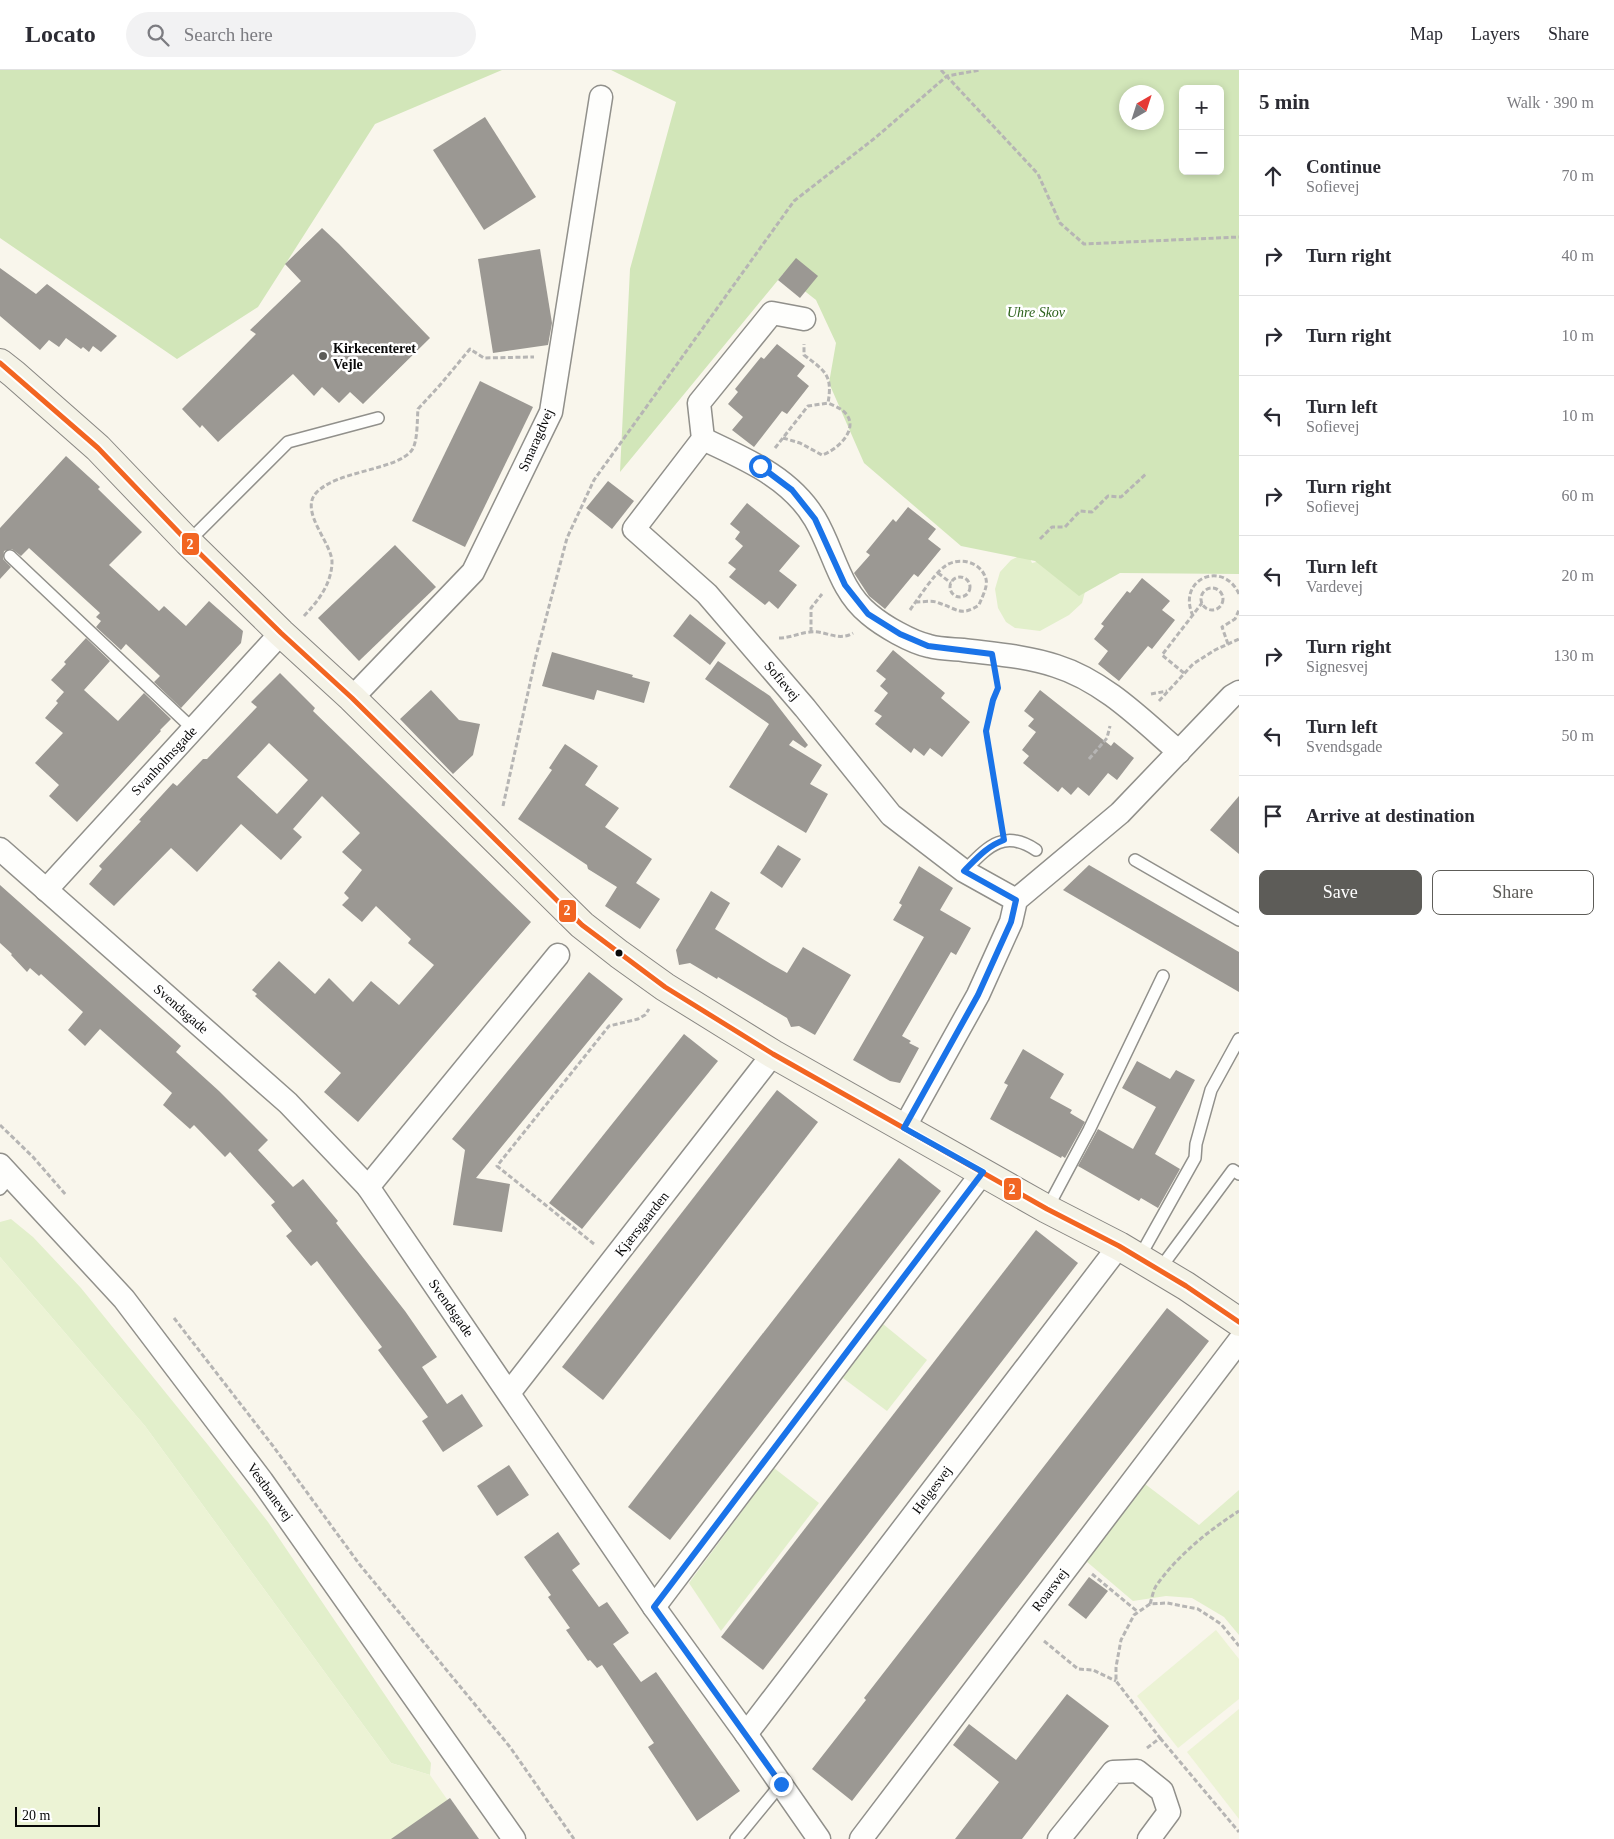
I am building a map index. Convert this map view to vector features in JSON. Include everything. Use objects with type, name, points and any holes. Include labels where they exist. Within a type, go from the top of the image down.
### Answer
[{"type":"street","name":"Smaragdvej","points":[[352,698],[473,572],[551,412],[600,97]]},
{"type":"street","points":[[804,319],[772,313],[700,403],[703,439],[760,466],[792,490],[815,519],[845,585],[868,614],[894,630],[928,646],[1031,659],[1057,666],[1088,680],[1113,696],[1180,752]]},
{"type":"street","points":[[0,363],[98,448],[188,542],[352,698],[582,925],[665,986],[773,1054],[1047,1209],[1139,1258],[1186,1286],[1239,1322]]},
{"type":"street","name":"Sofievej","points":[[703,439],[634,529],[707,594],[805,708],[891,816],[964,871],[1016,900]]},
{"type":"street","name":"Svanholmsgade","points":[[46,890],[282,633]]},
{"type":"street","points":[[904,1128],[978,995],[1011,922],[1016,900],[1120,813],[1232,696],[1239,692]]},
{"type":"street","name":"Svendsgade","points":[[0,849],[288,1103],[368,1187],[654,1607],[819,1839]]},
{"type":"street","points":[[368,1187],[558,955]]},
{"type":"street","name":"Kjærsgaarden","points":[[509,1393],[773,1054]]},
{"type":"street","points":[[654,1607],[983,1172]]},
{"type":"street","name":"Vestbanevej","points":[[4,1177],[124,1299],[300,1533],[514,1839]]},
{"type":"street","name":"Helgesvej","points":[[746,1734],[1139,1258]]},
{"type":"street","name":"Roarsvej","points":[[861,1839],[1239,1341]]},
{"type":"street","points":[[1059,1839],[1113,1772],[1137,1771],[1162,1791],[1169,1812],[1149,1839]]},
{"type":"lane","points":[[188,542],[288,442],[378,418]]},
{"type":"lane","points":[[10,556],[193,729]]},
{"type":"lane","points":[[964,871],[986,849],[1004,840],[1016,840],[1036,850]]},
{"type":"lane","points":[[1135,860],[1239,920]]},
{"type":"lane","points":[[1047,1209],[1089,1130],[1163,976]]},
{"type":"lane","points":[[1139,1258],[1195,1158],[1196,1144],[1211,1090],[1239,1039]]},
{"type":"lane","points":[[1139,1258],[1232,1170],[1239,1174]]},
{"type":"lane","points":[[736,1839],[781,1784]]},
{"type":"path","points":[[942,70],[1038,174],[1060,223],[1084,244],[1239,237]]},
{"type":"path","points":[[496,841],[536,656],[567,538],[594,480],[794,201],[875,138],[947,76],[980,70]]},
{"type":"path","points":[[804,319],[804,355],[827,375],[830,387],[828,403]]},
{"type":"path","points":[[282,633],[302,618],[318,601],[327,584],[332,563],[330,551],[319,532],[311,508],[315,494],[329,483],[402,459],[413,449],[418,409],[470,349],[484,358],[560,356]]},
{"type":"path","points":[[760,466],[808,406],[828,403],[842,410],[849,424],[848,434],[842,443],[831,452],[822,455],[783,438]]},
{"type":"path","points":[[1040,539],[1052,526],[1064,527],[1080,511],[1092,512],[1108,496],[1121,497],[1146,472]]},
{"type":"path","points":[[894,630],[916,602],[938,574],[944,567],[956,560],[969,562],[978,567],[984,573],[987,581],[980,605],[972,610],[965,612],[953,610],[938,602],[916,602]]},
{"type":"path","points":[[811,632],[811,608],[839,573]]},
{"type":"path","points":[[938,574],[951,583],[952,592],[956,596],[965,596],[969,591],[966,579],[959,578],[951,583]]},
{"type":"path","points":[[1193,616],[1188,606],[1188,598],[1197,582],[1204,578],[1222,577],[1230,581],[1236,587],[1239,594]]},
{"type":"path","points":[[1184,673],[1162,655],[1193,616],[1202,603],[1203,594],[1208,589],[1218,590],[1222,595],[1222,602],[1218,608],[1211,610],[1202,603]]},
{"type":"path","points":[[1228,644],[1222,627],[1235,619],[1239,610]]},
{"type":"path","points":[[753,647],[771,638],[789,638],[811,632],[838,638],[851,635],[868,614]]},
{"type":"path","points":[[1142,721],[1184,673],[1202,658],[1239,639]]},
{"type":"path","points":[[992,654],[998,688],[993,700],[986,731],[1004,840]]},
{"type":"path","points":[[1089,759],[1107,738],[1113,696]]},
{"type":"path","points":[[614,1260],[497,1166],[609,1026],[645,1015],[665,986]]},
{"type":"path","points":[[1150,1604],[1155,1587],[1181,1557],[1239,1511]]},
{"type":"path","points":[[1074,1559],[1138,1612]]},
{"type":"path","points":[[1116,1681],[1116,1667],[1121,1640],[1134,1615],[1150,1604],[1166,1603],[1198,1609],[1221,1624],[1239,1646]]},
{"type":"path","points":[[1058,1653],[1078,1669],[1093,1670],[1116,1681],[1160,1738],[1239,1832]]},
{"type":"path","points":[[1137,1771],[1141,1753],[1160,1738]]},
{"type":"green space","points":[[0,70],[502,70],[375,124],[258,307],[177,359],[0,238]]},
{"type":"green space","name":"Uhre Skov","points":[[611,70],[1239,70],[1239,574],[1120,573],[1079,596],[1035,561],[961,546],[864,463],[829,383],[836,343],[816,300],[783,274],[620,472],[630,269],[676,102]]},
{"type":"green space","points":[[1027,552],[1032,563],[1049,559],[1085,592],[1082,603],[1069,615],[1040,631],[1015,628],[1006,622],[998,608],[995,589],[1000,572],[1011,560]]},
{"type":"green space","points":[[11,1219],[33,1237],[81,1288],[268,1522],[431,1763],[430,1775],[391,1763],[145,1426],[0,1257],[0,1222]]},
{"type":"green space","points":[[0,1257],[145,1426],[391,1763],[430,1775],[475,1839],[0,1839]]},
{"type":"green space","points":[[883,1324],[927,1360],[887,1411],[843,1378]]},
{"type":"green space","points":[[774,1468],[819,1503],[721,1631],[689,1583]]},
{"type":"green space","points":[[1145,1484],[1199,1525],[1239,1490],[1239,1635],[1224,1617],[1192,1598],[1166,1596],[1133,1601],[1086,1561]]},
{"type":"green space","points":[[1216,1630],[1239,1659],[1239,1699],[1178,1748],[1137,1696]]},
{"type":"green space","points":[[1239,1709],[1239,1819],[1187,1752]]},
{"type":"building","points":[[485,117],[536,197],[484,230],[433,150]]},
{"type":"building","name":"Kirkecenteret Vejle","points":[[322,228],[430,338],[363,404],[350,392],[339,403],[322,387],[314,396],[293,374],[218,442],[202,425],[200,428],[182,409],[256,334],[250,330],[301,281],[285,264]]},
{"type":"building","points":[[540,249],[552,323],[548,345],[493,353],[478,259]]},
{"type":"building","points":[[796,258],[818,276],[800,298],[778,280]]},
{"type":"building","points":[[0,268],[36,294],[47,284],[117,336],[101,352],[93,346],[89,352],[83,347],[81,349],[66,338],[59,347],[49,340],[40,350],[0,316]]},
{"type":"building","points":[[777,344],[805,366],[797,376],[809,386],[787,414],[782,411],[754,447],[732,430],[743,417],[728,404],[738,392],[735,389],[761,357],[764,359]]},
{"type":"building","points":[[480,381],[533,407],[465,547],[412,521]]},
{"type":"building","points":[[66,456],[100,487],[98,489],[142,532],[109,565],[159,611],[164,606],[186,626],[209,601],[243,631],[241,643],[181,708],[154,682],[160,676],[126,644],[121,650],[96,627],[101,621],[96,617],[100,613],[29,548],[21,556],[12,549],[4,551],[3,559],[11,567],[0,579],[0,528]]},
{"type":"building","points":[[608,481],[634,501],[612,529],[586,508]]},
{"type":"building","points":[[747,503],[800,546],[779,571],[797,585],[778,609],[769,601],[765,605],[729,577],[736,569],[728,563],[743,546],[735,539],[740,532],[730,524]]},
{"type":"building","points":[[908,507],[936,529],[928,539],[941,549],[918,577],[914,574],[885,609],[869,596],[854,573],[870,555],[866,552],[893,519],[896,522]]},
{"type":"building","points":[[395,545],[436,587],[359,661],[318,618]]},
{"type":"building","points":[[1142,578],[1170,601],[1162,610],[1175,620],[1152,649],[1148,646],[1119,681],[1098,664],[1108,651],[1094,639],[1104,626],[1101,624],[1127,591],[1130,593]]},
{"type":"building","points":[[690,614],[726,643],[710,665],[673,636]]},
{"type":"building","points":[[86,638],[110,661],[84,690],[118,721],[144,693],[171,719],[77,822],[49,796],[59,785],[35,763],[63,733],[45,718],[58,703],[56,701],[64,692],[51,680],[66,664],[64,662]]},
{"type":"building","points":[[893,650],[945,693],[941,698],[970,722],[942,757],[930,748],[924,756],[914,748],[911,753],[875,724],[882,716],[874,711],[888,693],[880,686],[886,679],[876,671]]},
{"type":"building","points":[[552,652],[633,675],[632,677],[650,682],[644,703],[597,690],[594,700],[542,686]]},
{"type":"building","points":[[718,661],[770,696],[808,745],[805,748],[793,740],[789,745],[822,765],[810,784],[828,794],[806,833],[729,787],[769,724],[705,679]]},
{"type":"building","points":[[280,673],[315,708],[313,711],[531,922],[358,1122],[324,1092],[341,1073],[255,996],[257,994],[252,990],[279,961],[315,994],[329,978],[353,1002],[371,981],[399,1005],[434,965],[408,943],[411,939],[376,906],[362,922],[342,905],[349,898],[344,893],[362,870],[342,852],[360,833],[322,796],[293,829],[302,837],[281,860],[241,824],[197,872],[171,848],[114,906],[89,884],[102,869],[99,866],[173,783],[177,786],[203,759],[207,759],[257,707],[251,702]],"holes":[[[269,743],[308,780],[277,814],[237,777]]]},
{"type":"building","points":[[431,690],[459,720],[480,724],[473,755],[453,774],[400,719]]},
{"type":"building","points":[[1040,690],[1111,746],[1114,742],[1134,758],[1117,780],[1108,773],[1089,796],[1078,787],[1071,795],[1062,787],[1058,792],[1023,763],[1029,756],[1022,750],[1036,732],[1028,726],[1034,719],[1024,711]]},
{"type":"building","points":[[565,744],[598,766],[585,785],[619,808],[605,827],[652,859],[636,883],[660,899],[640,929],[605,906],[617,887],[588,869],[587,865],[518,819],[552,770],[549,768]]},
{"type":"building","points":[[1239,796],[1239,854],[1210,830]]},
{"type":"building","points":[[778,845],[801,859],[782,888],[760,873]]},
{"type":"building","points":[[1089,865],[1239,952],[1239,992],[1063,890]]},
{"type":"building","points":[[919,866],[953,888],[940,910],[971,928],[956,955],[951,952],[902,1036],[911,1041],[909,1043],[919,1048],[900,1083],[890,1081],[853,1060],[924,937],[893,920],[902,905],[899,903]]},
{"type":"building","points":[[0,885],[181,1046],[176,1052],[219,1091],[268,1140],[258,1150],[293,1187],[303,1179],[338,1221],[336,1223],[405,1311],[437,1357],[422,1367],[447,1404],[462,1394],[483,1426],[443,1452],[422,1421],[428,1417],[378,1350],[382,1347],[317,1261],[311,1266],[286,1236],[292,1231],[271,1205],[275,1202],[230,1152],[225,1157],[194,1125],[190,1129],[163,1105],[172,1093],[100,1029],[85,1046],[68,1030],[83,1012],[41,974],[39,976],[30,968],[27,972],[0,943]]},
{"type":"building","points":[[711,891],[730,903],[715,929],[771,964],[787,973],[803,947],[851,975],[815,1035],[799,1026],[791,1027],[787,1018],[718,977],[717,979],[690,963],[679,965],[676,950]]},
{"type":"building","points":[[589,972],[623,999],[476,1178],[510,1184],[502,1232],[453,1225],[465,1150],[452,1139]]},
{"type":"building","points":[[684,1034],[718,1061],[582,1229],[549,1203]]},
{"type":"building","points":[[1023,1049],[1064,1074],[1050,1098],[1072,1110],[1070,1113],[1085,1122],[1065,1158],[1062,1156],[1061,1158],[990,1119],[1008,1085],[1004,1083]]},
{"type":"building","points":[[1137,1061],[1170,1079],[1176,1070],[1195,1080],[1155,1154],[1180,1169],[1158,1208],[1141,1198],[1139,1201],[1078,1166],[1098,1129],[1133,1149],[1156,1107],[1122,1088]]},
{"type":"building","points":[[777,1090],[818,1122],[603,1400],[562,1367]]},
{"type":"building","points":[[899,1158],[941,1191],[670,1540],[628,1507]]},
{"type":"building","points":[[1036,1230],[1078,1263],[763,1670],[721,1637]]},
{"type":"building","points":[[1167,1308],[1209,1341],[852,1801],[812,1769],[866,1700],[864,1698]]},
{"type":"building","points":[[509,1465],[529,1495],[497,1516],[477,1486]]},
{"type":"building","points":[[558,1532],[580,1564],[572,1570],[599,1607],[607,1602],[629,1633],[613,1644],[641,1682],[656,1672],[740,1791],[697,1821],[648,1747],[654,1743],[602,1665],[597,1668],[590,1660],[588,1661],[566,1630],[570,1628],[548,1597],[551,1595],[524,1557]]},
{"type":"building","points":[[1089,1577],[1108,1591],[1086,1619],[1068,1605]]},
{"type":"building","points":[[1067,1694],[1109,1726],[1022,1839],[955,1839],[999,1782],[953,1745],[969,1724],[1016,1760]]},
{"type":"building","points":[[450,1798],[479,1839],[391,1839]]},
{"type":"transit line","name":"2","points":[[0,363],[98,448],[188,542],[281,633],[352,698],[582,925],[665,987],[773,1054],[1047,1209],[1119,1246],[1186,1286],[1239,1322]]},
{"type":"place","name":"Kirkecenteret Vejle","points":[[323,356]]},
{"type":"route","points":[[760,466],[792,490],[815,519],[845,585],[868,614],[900,634],[928,646],[992,654],[998,688],[993,700],[986,731],[1004,840],[986,849],[964,871],[1016,900],[1011,922],[978,995],[904,1128],[983,1172],[654,1607],[781,1784]]}]
